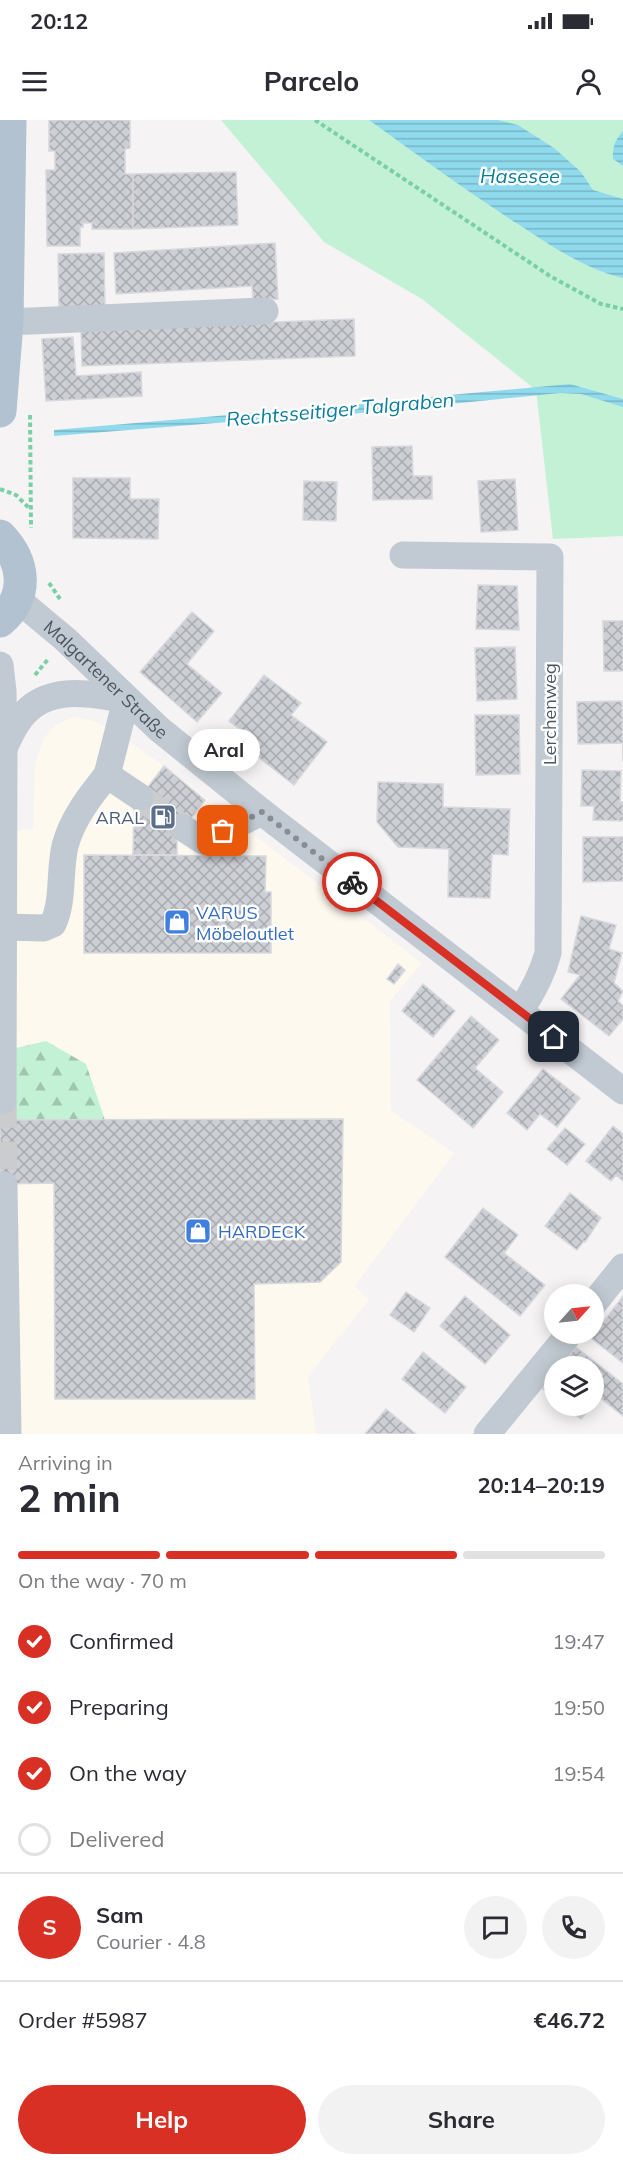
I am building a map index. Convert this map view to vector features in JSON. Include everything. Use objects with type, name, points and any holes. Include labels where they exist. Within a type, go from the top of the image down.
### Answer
[{"type":"main road","points":[[10,120],[7,322],[15,409]]},
{"type":"main road","points":[[0,536],[11,547],[19,563],[21,582],[9,610]]},
{"type":"street","points":[[7,322],[265,310]]},
{"type":"street","name":"Lerchenweg","points":[[403,555],[550,557],[548,953],[543,973],[535,990],[520,1011]]},
{"type":"street","name":"Malgartener Straße","points":[[9,610],[65,639],[126,700],[159,729],[262,812],[623,1091]]},
{"type":"street","points":[[2,678],[4,748],[3,1101]]},
{"type":"street","points":[[4,748],[20,718],[31,708],[53,695],[88,692],[126,700],[107,775],[85,803],[65,846],[58,914],[53,924],[44,928],[4,927]]},
{"type":"street","points":[[107,775],[140,797]]},
{"type":"street","points":[[183,828],[203,841],[262,812]]},
{"type":"street","points":[[4,1185],[8,1434]]},
{"type":"street","points":[[604,1291],[623,1267]]},
{"type":"street","points":[[487,1434],[561,1344]]},
{"type":"path","points":[[315,120],[549,276],[601,304],[623,309]]},
{"type":"path","points":[[15,409],[32,534]]},
{"type":"path","points":[[0,489],[16,495],[30,509]]},
{"type":"path","points":[[43,573],[54,592],[66,606]]},
{"type":"path","points":[[2,678],[23,689],[65,639]]},
{"type":"shaded area","points":[[74,717],[94,721],[111,729],[164,766],[422,963],[390,1001],[391,1111],[454,1153],[355,1286],[369,1300],[308,1376],[316,1434],[0,1434],[0,832],[33,829],[35,763],[44,738],[55,725]]},
{"type":"green space","points":[[221,120],[623,120],[623,536],[553,539],[536,390],[422,299],[324,242]]},
{"type":"green space","points":[[46,1041],[86,1064],[105,1120],[3,1120],[3,1051]]},
{"type":"water","name":"Hasesee","points":[[369,120],[498,120],[518,125],[554,148],[581,172],[593,190],[623,199],[623,278],[582,263],[545,242]]},
{"type":"water","points":[[623,131],[623,166],[613,159],[613,155],[615,144]]},
{"type":"water","points":[[570,384],[623,399],[623,407],[581,394],[560,393],[310,418],[294,418],[293,412],[395,400]]},
{"type":"water","points":[[252,413],[253,420],[54,436],[54,430]]},
{"type":"building","points":[[49,120],[130,120],[130,148],[125,149],[125,174],[133,174],[133,229],[92,229],[92,223],[83,223],[83,227],[80,226],[80,246],[47,246],[46,170],[55,170],[55,151],[49,151]]},
{"type":"building","points":[[236,172],[238,225],[133,229],[133,174]]},
{"type":"building","points":[[275,243],[278,299],[253,300],[252,286],[116,294],[114,253]]},
{"type":"building","points":[[104,253],[105,309],[59,310],[58,254]]},
{"type":"building","points":[[354,319],[355,356],[82,366],[81,329]]},
{"type":"building","points":[[73,337],[76,376],[141,372],[142,396],[46,401],[42,339]]},
{"type":"building","points":[[412,446],[413,476],[432,476],[432,499],[373,500],[372,447]]},
{"type":"building","points":[[73,478],[130,478],[130,499],[159,499],[158,539],[73,538]]},
{"type":"building","points":[[515,479],[518,530],[481,532],[478,481]]},
{"type":"building","points":[[304,481],[337,482],[336,521],[303,520]]},
{"type":"building","points":[[478,585],[517,586],[519,630],[476,629]]},
{"type":"building","points":[[192,612],[214,631],[187,664],[222,693],[197,722],[140,672]]},
{"type":"building","points":[[603,621],[623,621],[623,671],[604,671]]},
{"type":"building","points":[[515,647],[517,699],[477,701],[475,648]]},
{"type":"building","points":[[264,675],[301,703],[291,715],[327,742],[294,785],[253,753],[260,744],[229,721]]},
{"type":"building","points":[[622,701],[623,743],[578,744],[577,702]]},
{"type":"building","points":[[475,715],[519,715],[520,774],[476,775]]},
{"type":"building","name":"ARAL","points":[[164,766],[205,800],[177,837],[177,855],[133,855],[134,805]]},
{"type":"building","points":[[582,770],[621,771],[620,802],[623,802],[623,821],[593,820],[594,806],[581,806]]},
{"type":"building","points":[[378,782],[443,784],[443,807],[510,809],[508,855],[492,854],[490,898],[448,897],[449,849],[398,847],[377,822]]},
{"type":"building","points":[[583,837],[623,837],[623,881],[583,882]]},
{"type":"building","name":"VARUS Möbeloutlet","points":[[84,855],[266,856],[265,892],[271,892],[271,953],[84,953]]},
{"type":"building","points":[[581,916],[616,925],[609,949],[622,953],[614,983],[623,991],[618,1001],[623,1006],[623,1019],[609,1036],[561,999],[580,975],[568,972]]},
{"type":"building","points":[[398,964],[405,970],[394,984],[387,979]]},
{"type":"building","points":[[423,984],[455,1011],[433,1037],[402,1011]]},
{"type":"building","points":[[471,1016],[499,1040],[475,1068],[503,1092],[473,1128],[417,1080]]},
{"type":"building","points":[[543,1069],[580,1098],[557,1127],[540,1114],[527,1130],[507,1113]]},
{"type":"building","name":"HARDECK","points":[[343,1119],[341,1262],[320,1282],[254,1284],[255,1399],[55,1399],[54,1183],[0,1184],[0,1120]]},
{"type":"building","points":[[613,1126],[623,1134],[623,1181],[616,1175],[611,1181],[586,1161]]},
{"type":"building","points":[[565,1128],[585,1144],[567,1165],[547,1149]]},
{"type":"building","points":[[570,1193],[601,1218],[577,1250],[545,1226]]},
{"type":"building","points":[[483,1208],[518,1235],[504,1253],[544,1286],[520,1316],[445,1257]]},
{"type":"building","points":[[406,1292],[430,1308],[414,1332],[390,1315]]},
{"type":"building","points":[[465,1296],[510,1335],[485,1364],[440,1326]]},
{"type":"building","points":[[623,1296],[623,1363],[599,1344],[604,1344],[604,1321]]},
{"type":"building","points":[[576,1347],[587,1356],[569,1356]]},
{"type":"building","points":[[423,1352],[466,1387],[445,1413],[402,1379]]},
{"type":"building","points":[[604,1369],[623,1384],[623,1416],[604,1401]]},
{"type":"building","points":[[386,1409],[416,1434],[365,1434]]},
{"type":"waterway","name":"Rechtsseitiger Talgraben","points":[[246,417],[303,414]]},
{"type":"tunnel","points":[[140,797],[183,828]]},
{"type":"tunnel","points":[[3,1101],[4,1185]]},
{"type":"way so far","points":[[223,831],[262,812],[352,882]]},
{"type":"place","name":"ARAL","points":[[163,817]]},
{"type":"place","name":"Aral","points":[[223,831]]},
{"type":"place","name":"VARUS Möbeloutlet","points":[[177,922]]},
{"type":"place","name":"HARDECK","points":[[198,1231]]},
{"type":"route","points":[[352,882],[554,1037]]}]
